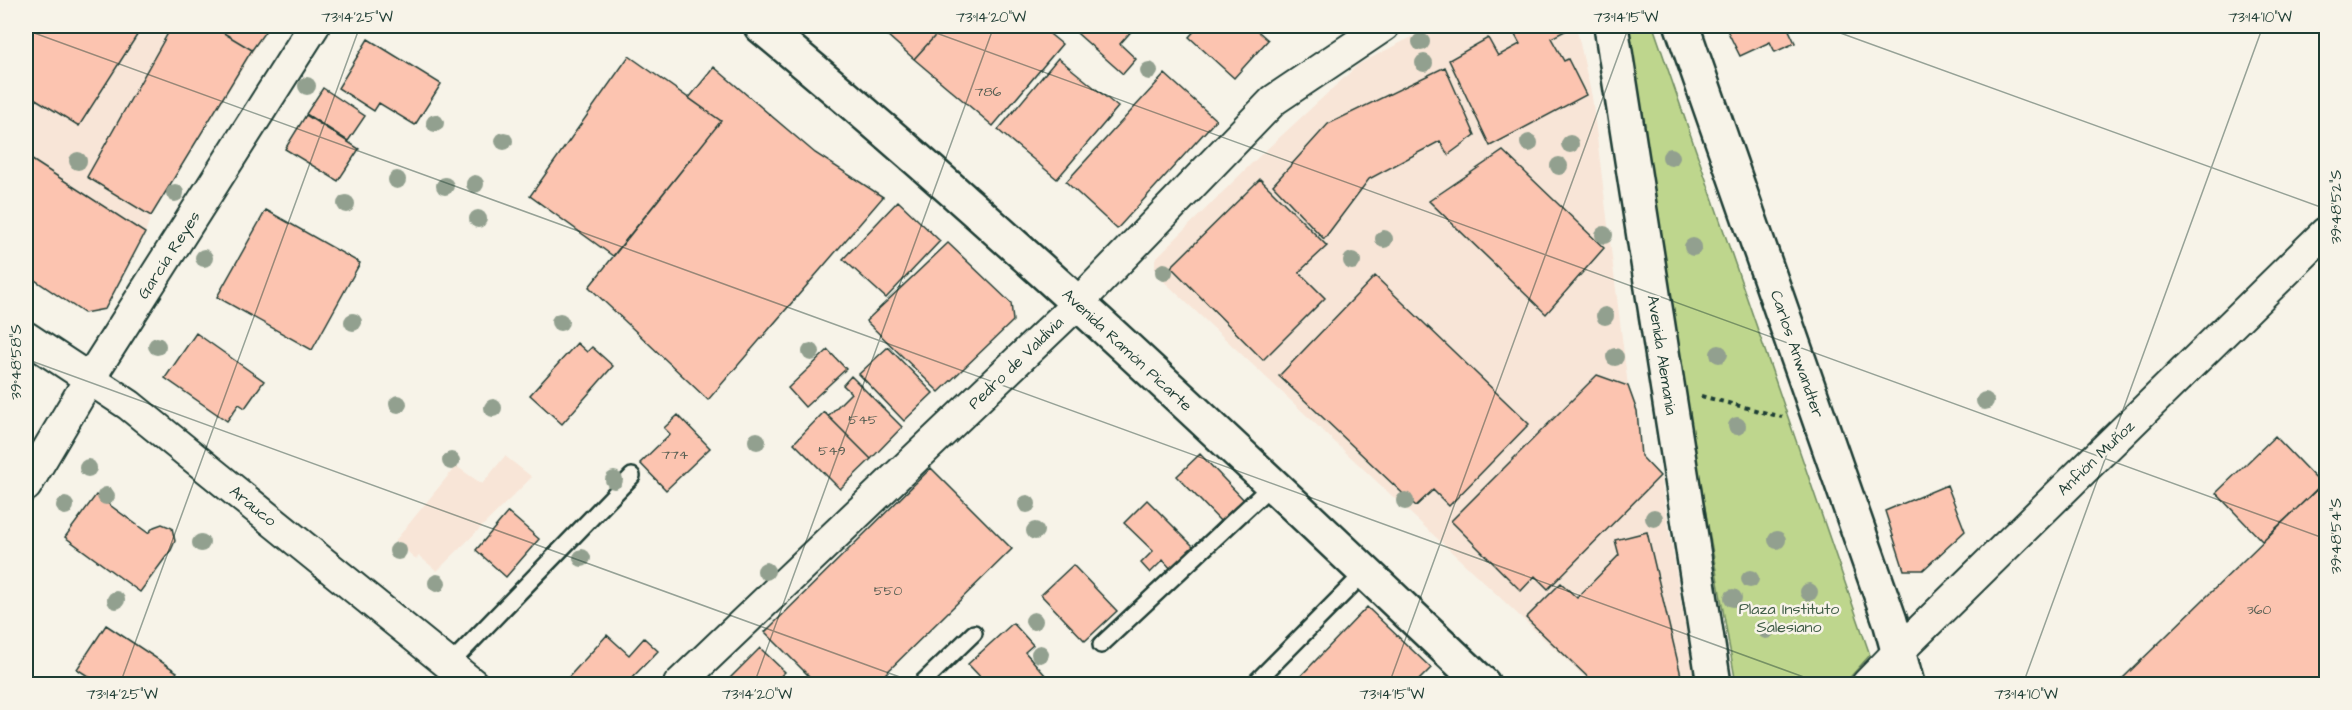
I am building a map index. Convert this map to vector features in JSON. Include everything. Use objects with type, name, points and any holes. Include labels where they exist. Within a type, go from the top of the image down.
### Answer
[{"type":"main road","name":"Avenida Ramón Picarte","points":[[762,26],[905,146],[994,225],[1273,484],[1483,684]]},
{"type":"main road","name":"Avenida Alemania","points":[[1611,26],[1714,684]]},
{"type":"main road","name":"Carlos Anwandter","points":[[1682,26],[1890,621],[1907,684]]},
{"type":"street","name":"García Reyes","points":[[26,486],[90,378],[314,26]]},
{"type":"street","name":"Pedro de Valdivia","points":[[679,684],[1077,304],[1274,100],[1384,26]]},
{"type":"street","name":"Anfión Muñoz","points":[[1867,684],[2326,232]]},
{"type":"street","name":"Arauco","points":[[26,337],[129,405],[473,684]]},
{"type":"lane","points":[[448,666],[632,476]]},
{"type":"lane","points":[[1101,645],[1273,484]]},
{"type":"lane","points":[[1254,684],[1365,572]]},
{"type":"lane","points":[[921,684],[974,633]]},
{"type":"path","points":[[1699,395],[1782,417]]},
{"type":"shaded area","points":[[26,26],[269,26],[151,216],[145,233],[105,309],[84,313],[26,274]]},
{"type":"shaded area","points":[[1433,26],[1576,26],[1592,97],[1628,386],[1641,456],[1660,476],[1695,684],[1592,684],[1155,273],[1155,259],[1252,163],[1359,64]]},
{"type":"shaded area","points":[[505,456],[532,477],[437,571],[419,556],[416,559],[395,541],[456,466],[482,484]]},
{"type":"green space","name":"Plaza Instituto Salesiano","points":[[1620,26],[1653,26],[1870,655],[1844,684],[1736,684]]},
{"type":"building","points":[[26,26],[135,26],[141,29],[79,126],[26,93]]},
{"type":"building","points":[[172,26],[212,26],[252,50],[151,216],[87,177]]},
{"type":"building","points":[[212,26],[269,26],[252,50]]},
{"type":"building","points":[[877,26],[944,26],[914,59]]},
{"type":"building","points":[[944,26],[1040,26],[1062,44],[993,126],[914,59]]},
{"type":"building","points":[[1069,26],[1134,26],[1120,44],[1136,59],[1123,74]]},
{"type":"building","points":[[1199,26],[1252,26],[1268,40],[1234,78],[1189,37]]},
{"type":"building","points":[[1510,26],[1567,26],[1569,29],[1551,38],[1564,61],[1568,59],[1586,95],[1490,146],[1449,60],[1488,38],[1498,56],[1520,44]]},
{"type":"building","points":[[1725,26],[1787,26],[1795,43],[1775,52],[1770,42],[1740,56]]},
{"type":"building","points":[[368,39],[441,84],[415,125],[379,103],[374,111],[338,88]]},
{"type":"building","points":[[629,56],[721,121],[613,256],[530,196]]},
{"type":"building","points":[[1058,58],[1118,107],[1057,179],[998,130]]},
{"type":"building","points":[[714,67],[815,153],[883,197],[708,400],[589,287],[721,121],[689,98]]},
{"type":"building","points":[[1445,67],[1475,135],[1448,155],[1440,141],[1369,179],[1324,239],[1273,185],[1328,124]]},
{"type":"building","points":[[1165,74],[1216,120],[1117,229],[1066,182]]},
{"type":"building","points":[[323,88],[365,116],[348,141],[306,114]]},
{"type":"building","points":[[306,115],[359,149],[338,181],[285,149]]},
{"type":"building","points":[[1503,151],[1604,248],[1546,314],[1429,201]]},
{"type":"building","points":[[26,156],[145,233],[105,309],[84,313],[26,274]]},
{"type":"building","points":[[1260,179],[1327,246],[1299,272],[1325,298],[1263,360],[1171,267]]},
{"type":"building","points":[[898,201],[940,241],[886,298],[843,259]]},
{"type":"building","points":[[266,210],[360,263],[312,350],[217,297]]},
{"type":"building","points":[[948,243],[1011,303],[1013,321],[939,392],[866,321]]},
{"type":"building","points":[[1375,276],[1529,424],[1449,506],[1433,490],[1416,506],[1279,376]]},
{"type":"building","points":[[196,333],[264,381],[245,408],[239,404],[227,421],[165,378]]},
{"type":"building","points":[[577,343],[587,352],[592,347],[613,366],[562,424],[530,395]]},
{"type":"building","points":[[888,347],[933,393],[904,421],[859,374]]},
{"type":"building","points":[[828,350],[846,369],[805,407],[788,388]]},
{"type":"building","points":[[1597,375],[1628,386],[1637,411],[1641,456],[1660,476],[1548,589],[1535,576],[1521,591],[1451,521]]},
{"type":"building","points":[[851,376],[902,427],[871,459],[828,416],[851,393],[843,385]]},
{"type":"building","points":[[824,412],[871,459],[840,489],[794,443]]},
{"type":"building","points":[[678,415],[710,448],[666,490],[640,463],[670,434],[664,428]]},
{"type":"building","points":[[2275,436],[2322,485],[2262,541],[2216,493]]},
{"type":"building","points":[[1200,454],[1245,501],[1222,523],[1177,476]]},
{"type":"building","points":[[931,468],[1012,549],[875,684],[817,684],[765,632]]},
{"type":"building","points":[[2326,480],[2326,684],[2123,684],[2122,679]]},
{"type":"building","points":[[1947,485],[1965,531],[1923,570],[1904,570],[1885,511]]},
{"type":"building","points":[[96,495],[148,533],[154,527],[162,524],[172,528],[175,541],[171,550],[140,592],[65,537]]},
{"type":"building","points":[[1147,500],[1194,547],[1172,570],[1163,560],[1150,573],[1141,563],[1153,551],[1124,523]]},
{"type":"building","points":[[508,512],[539,539],[506,577],[476,550]]},
{"type":"building","points":[[1647,532],[1683,684],[1595,684],[1526,618],[1561,583],[1577,598],[1619,555],[1615,540]]},
{"type":"building","points":[[1073,565],[1117,611],[1085,641],[1041,595]]},
{"type":"building","points":[[1367,607],[1431,668],[1419,680],[1424,684],[1293,684]]},
{"type":"building","points":[[1013,623],[1033,645],[1025,652],[1045,675],[1035,684],[987,684],[968,664]]},
{"type":"building","points":[[106,625],[177,672],[168,684],[100,684],[77,669]]},
{"type":"building","points":[[607,635],[629,655],[644,638],[658,651],[626,684],[571,684],[566,680]]},
{"type":"building","points":[[760,648],[785,672],[772,684],[724,684]]}]
